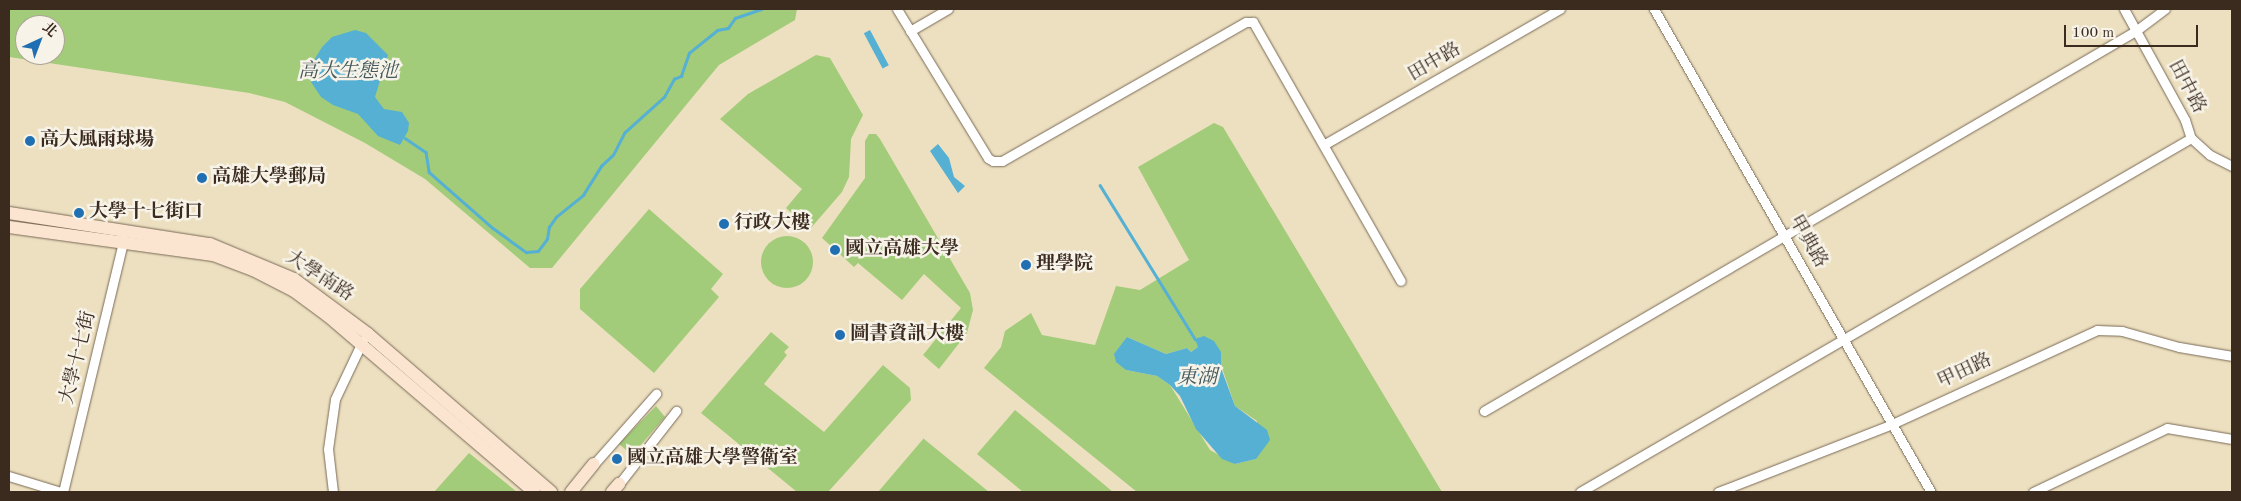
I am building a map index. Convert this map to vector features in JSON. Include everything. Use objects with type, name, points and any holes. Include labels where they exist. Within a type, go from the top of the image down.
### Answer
[{"type":"street","points":[[897,9],[988,158],[993,161],[1002,161],[1246,22],[1257,26],[1402,281]]},
{"type":"street","points":[[910,31],[948,9]]},
{"type":"street","name":"田中路","points":[[1325,144],[1560,9]]},
{"type":"street","name":"甲典路","points":[[1654,9],[1932,492]]},
{"type":"street","name":"田中路","points":[[2124,9],[2185,120],[2191,138],[2210,155],[2232,166]]},
{"type":"street","points":[[1484,410],[2136,30],[2165,9]]},
{"type":"street","points":[[1580,492],[1842,337],[2191,138]]},
{"type":"street","name":"大學南路","points":[[9,212],[210,244],[253,259],[294,279],[552,492]]},
{"type":"street","name":"大學南路","points":[[9,227],[213,255],[253,270],[294,291],[365,338],[534,492]]},
{"type":"street","name":"大學十七街","points":[[62,492],[126,230]]},
{"type":"street","name":"甲田路","points":[[1718,492],[1892,424],[2097,330],[2122,331],[2180,347],[2232,356]]},
{"type":"street","points":[[332,492],[328,449],[335,399],[365,338]]},
{"type":"street","points":[[552,492],[575,488],[656,394]]},
{"type":"street","points":[[615,488],[676,411]]},
{"type":"street","points":[[2033,492],[2167,428],[2232,439]]},
{"type":"street","points":[[9,476],[62,492]]},
{"type":"green space","points":[[9,9],[797,9],[795,20],[719,65],[552,268],[530,268],[425,179],[365,143],[285,102],[249,93],[62,65],[65,65],[65,15],[15,15],[15,58],[9,57]]},
{"type":"green space","points":[[816,55],[830,58],[863,115],[851,139],[849,177],[842,192],[810,229],[786,208],[802,189],[720,119],[748,94]]},
{"type":"green space","points":[[1214,123],[1223,127],[1442,492],[1137,492],[984,368],[1001,347],[1005,331],[1031,313],[1042,335],[1095,345],[1116,286],[1140,290],[1189,260],[1138,167]],"holes":[[[1127,337],[1166,354],[1187,348],[1191,352],[1198,347],[1220,362],[1235,406],[1257,421],[1256,459],[1235,464],[1210,450],[1170,385],[1157,376],[1126,370]]]},
{"type":"green space","points":[[869,134],[876,134],[880,139],[970,293],[973,310],[967,333],[939,369],[923,355],[961,308],[924,274],[902,300],[858,263],[854,267],[822,238],[865,178],[865,141]]},
{"type":"green space","points":[[649,209],[723,274],[711,289],[719,297],[654,373],[580,309],[580,289]]},
{"type":"green space","points":[[782,236],[792,236],[806,243],[813,257],[813,267],[806,281],[792,288],[782,288],[772,284],[765,277],[761,267],[761,257],[765,247],[772,240]]},
{"type":"green space","points":[[771,332],[789,347],[784,352],[787,355],[764,384],[824,432],[883,365],[910,388],[911,400],[828,492],[797,492],[701,413]]},
{"type":"green space","points":[[656,406],[665,417],[632,455],[619,444]]},
{"type":"green space","points":[[1015,410],[1113,492],[1023,492],[977,454]]},
{"type":"green space","points":[[924,439],[989,492],[878,492]]},
{"type":"green space","points":[[469,453],[517,492],[434,492]]},
{"type":"water","name":"高大生態池","points":[[355,30],[366,33],[388,55],[375,97],[384,109],[402,112],[409,123],[408,131],[400,145],[378,136],[358,114],[333,105],[321,97],[311,82],[310,67],[322,47],[332,37]]},
{"type":"water","points":[[870,30],[889,65],[883,69],[864,33]]},
{"type":"water","points":[[938,144],[949,158],[954,177],[965,186],[958,193],[930,151]]},
{"type":"water","name":"東湖","points":[[1204,336],[1214,341],[1221,352],[1221,368],[1235,406],[1267,430],[1270,440],[1256,459],[1235,464],[1222,459],[1196,429],[1180,396],[1170,385],[1157,376],[1126,370],[1116,362],[1114,354],[1127,337],[1166,354],[1187,348],[1191,352],[1198,347],[1195,339]]},
{"type":"waterway","points":[[405,138],[426,152],[429,172],[493,228],[526,252],[538,251],[547,239],[549,227],[556,217],[583,195],[601,166],[613,155],[624,133],[664,97],[674,79],[681,76],[689,53],[717,30],[728,28],[735,18],[761,9]]},
{"type":"waterway","points":[[1100,185],[1195,339]]},
{"type":"place","name":"高大風雨球場","points":[[30,141]]},
{"type":"place","name":"高雄大學郵局","points":[[202,178]]},
{"type":"place","name":"大學十七街口","points":[[79,213]]},
{"type":"place","name":"行政大樓","points":[[724,224]]},
{"type":"place","name":"國立高雄大學","points":[[835,250]]},
{"type":"place","name":"理學院","points":[[1026,265]]},
{"type":"place","name":"圖書資訊大樓","points":[[840,335]]},
{"type":"place","name":"國立高雄大學警衛室","points":[[617,459]]}]
